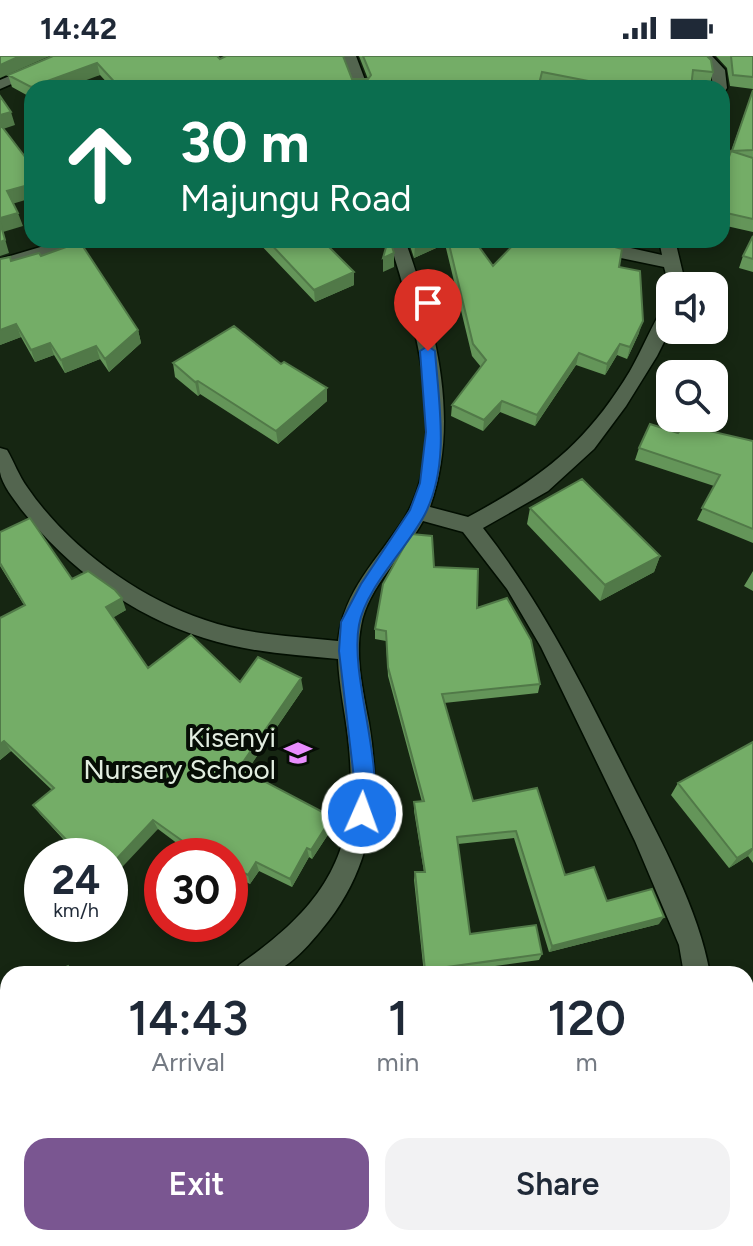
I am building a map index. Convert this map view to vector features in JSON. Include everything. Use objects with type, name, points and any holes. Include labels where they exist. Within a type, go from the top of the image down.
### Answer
[{"type":"street","points":[[0,85],[69,56]]},
{"type":"street","points":[[349,56],[358,80]]},
{"type":"street","points":[[704,56],[718,70],[719,80]]},
{"type":"street","points":[[0,265],[56,248]]},
{"type":"street","points":[[259,966],[304,933],[336,892],[359,838],[365,787],[348,651],[350,622],[418,512],[429,483],[433,444],[431,373],[421,308],[400,248]]},
{"type":"street","points":[[603,248],[674,263]]},
{"type":"street","points":[[669,248],[675,272]]},
{"type":"street","points":[[470,526],[550,478],[575,453],[605,420],[656,336]]},
{"type":"street","points":[[0,455],[22,496],[49,529],[105,577],[142,599],[191,623],[231,636],[348,651]]},
{"type":"street","points":[[418,512],[470,526],[514,583],[549,641],[645,835],[692,945],[696,966]]},
{"type":"building","points":[[0,56],[20,56],[0,65]]},
{"type":"building","points":[[53,56],[217,56],[220,59],[226,56],[343,56],[352,79],[368,79],[371,75],[363,56],[707,56],[713,72],[693,70],[692,80],[583,80],[542,72],[540,80],[113,80],[97,63],[50,80],[24,80],[24,83],[8,75]]},
{"type":"building","points":[[731,56],[753,56],[753,77],[733,75]]},
{"type":"building","points":[[753,90],[753,150],[732,151]]},
{"type":"building","points":[[0,96],[11,112],[0,115]]},
{"type":"building","points":[[0,124],[24,156],[24,186],[7,191],[18,213],[0,218]]},
{"type":"building","points":[[731,151],[753,158],[753,219],[730,214]]},
{"type":"building","points":[[0,222],[5,240],[0,242]]},
{"type":"building","points":[[753,236],[753,259],[743,256]]},
{"type":"building","points":[[63,248],[84,248],[138,330],[105,359],[96,346],[61,360],[50,343],[31,350],[16,324],[0,330],[0,259],[10,257],[11,261],[39,253],[41,256]]},
{"type":"building","points":[[275,248],[330,248],[354,272],[314,290]]},
{"type":"building","points":[[386,248],[392,248],[394,253],[383,258]]},
{"type":"building","points":[[450,248],[480,248],[493,266],[510,248],[618,248],[622,249],[619,267],[640,271],[643,321],[630,347],[620,344],[607,364],[579,353],[537,415],[502,401],[484,420],[452,405],[486,360],[473,344]]},
{"type":"building","points":[[234,326],[281,364],[284,362],[327,388],[276,431],[198,381],[195,382],[173,363]]},
{"type":"building","points":[[650,424],[656,426],[656,432],[714,432],[753,441],[753,529],[702,508],[720,475],[639,448]]},
{"type":"building","points":[[582,479],[660,556],[605,585],[530,508]]},
{"type":"building","points":[[30,518],[72,579],[88,571],[115,590],[122,598],[106,607],[148,668],[191,635],[240,682],[258,657],[301,678],[239,768],[332,817],[311,850],[307,848],[290,879],[256,862],[248,875],[248,838],[178,838],[153,820],[128,847],[128,838],[65,838],[33,805],[54,788],[4,741],[0,744],[0,618],[25,605],[0,563],[0,532]]},
{"type":"building","points":[[411,534],[432,536],[434,567],[478,569],[477,608],[507,598],[531,640],[540,684],[442,694],[473,801],[537,788],[565,875],[594,867],[607,901],[652,889],[664,917],[552,946],[516,831],[457,837],[470,934],[536,925],[542,954],[454,966],[425,966],[415,872],[425,872],[414,802],[424,801],[388,667],[386,631],[375,629],[383,584]]},
{"type":"building","points":[[753,742],[753,848],[737,858],[678,783]]},
{"type":"place","name":"Kisenyi Nursery School","points":[[298,753]]},
{"type":"route","points":[[362,813],[365,787],[348,651],[350,622],[367,589],[418,512],[429,483],[434,432],[428,351]]}]
